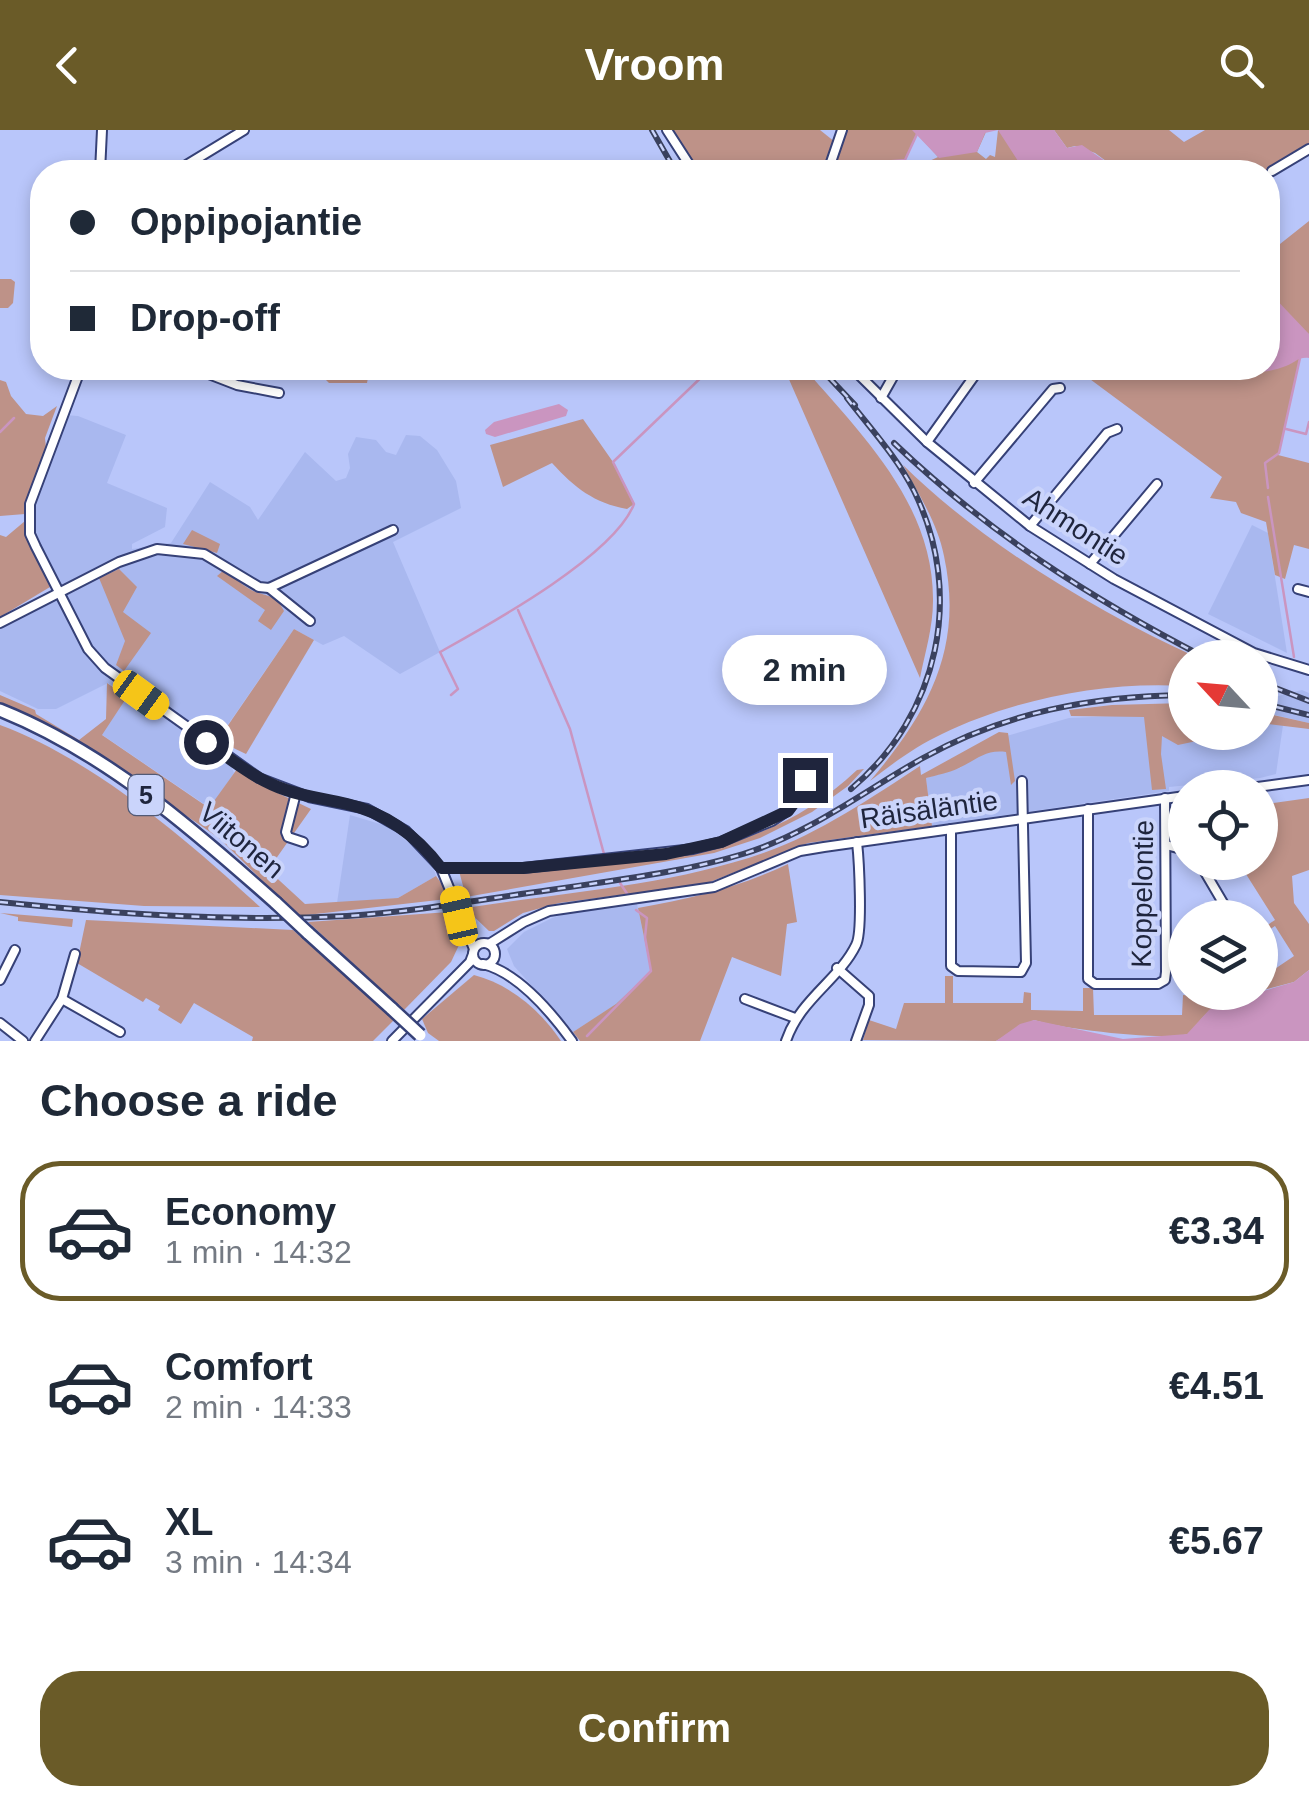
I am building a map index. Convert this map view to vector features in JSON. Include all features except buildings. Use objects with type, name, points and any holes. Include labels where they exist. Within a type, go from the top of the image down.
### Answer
[{"type":"highway","name":"Viitonen","points":[[0,710],[95,760],[184,823],[423,1038]]},
{"type":"street","points":[[101,160],[102,130]]},
{"type":"street","points":[[195,160],[244,130]]},
{"type":"street","points":[[667,130],[686,160]]},
{"type":"street","points":[[832,160],[842,130]]},
{"type":"street","points":[[1280,166],[1309,149]]},
{"type":"street","points":[[76,380],[29,516],[30,534],[88,649],[111,674],[259,778],[296,793],[365,808],[388,819],[423,846],[441,868],[481,964],[509,977],[548,1010],[572,1041]]},
{"type":"street","points":[[226,380],[279,393]]},
{"type":"street","name":"Ahmontie","points":[[864,380],[926,442],[1030,526],[1090,564],[1254,653],[1309,670]]},
{"type":"street","points":[[881,398],[891,380]]},
{"type":"street","points":[[926,442],[971,380]]},
{"type":"street","points":[[974,484],[1053,389],[1060,388]]},
{"type":"street","points":[[1030,526],[1107,433],[1117,429]]},
{"type":"street","points":[[1090,564],[1156,484]]},
{"type":"street","points":[[0,623],[119,562],[157,549],[204,554],[259,587],[269,588],[393,530]]},
{"type":"street","points":[[269,588],[310,622]]},
{"type":"street","points":[[1298,589],[1309,592]]},
{"type":"street","points":[[441,868],[523,868],[666,854],[721,842],[788,811],[805,788],[800,762]]},
{"type":"street","points":[[1278,784],[1309,780]]},
{"type":"street","points":[[950,829],[951,966],[958,971],[1019,972],[1026,962],[1022,782]]},
{"type":"street","points":[[296,793],[286,832],[288,837],[302,842]]},
{"type":"street","name":"Koppelontie","points":[[1088,809],[1087,974],[1092,983],[1158,984],[1164,980],[1165,798]]},
{"type":"street","name":"Räisäläntie","points":[[491,948],[513,930],[548,911],[714,887],[800,851],[1168,798]]},
{"type":"street","points":[[786,1041],[795,1018],[858,939],[857,842]]},
{"type":"street","points":[[464,929],[491,948],[509,977]]},
{"type":"street","points":[[392,1041],[458,974],[474,952],[491,948]]},
{"type":"street","points":[[458,974],[489,963],[491,948]]},
{"type":"street","points":[[0,980],[15,950]]},
{"type":"street","points":[[35,1041],[62,998],[75,954]]},
{"type":"street","points":[[838,968],[869,996],[870,1005],[856,1041]]},
{"type":"street","points":[[62,998],[120,1032]]},
{"type":"street","points":[[746,999],[795,1018]]},
{"type":"street","points":[[0,1023],[23,1041]]},
{"type":"shaded area","points":[[667,130],[820,130],[840,146],[845,130],[983,130],[986,132],[977,152],[986,159],[990,155],[995,157],[998,130],[1042,160],[932,160],[938,157],[917,134],[905,160],[686,160]]},
{"type":"shaded area","points":[[912,130],[998,130],[985,133],[977,152],[939,158]]},
{"type":"shaded area","points":[[998,130],[1054,130],[1067,148],[1082,145],[1104,160],[1017,160]]},
{"type":"shaded area","points":[[1054,130],[1169,130],[1184,142],[1205,130],[1309,130],[1309,153],[1280,166],[1280,160],[1105,160],[1075,146],[1067,148]]},
{"type":"shaded area","points":[[1309,221],[1309,334],[1280,330],[1280,244]]},
{"type":"shaded area","points":[[0,279],[15,282],[13,303],[8,308],[0,308]]},
{"type":"shaded area","points":[[1280,304],[1309,334],[1309,358],[1280,368]]},
{"type":"shaded area","points":[[1300,358],[1278,455],[1309,463],[1309,549],[1294,545],[1285,579],[1275,575],[1266,522],[1241,513],[1236,502],[1210,498],[1222,477],[1091,380],[1280,380],[1280,364]]},
{"type":"shaded area","points":[[0,380],[6,382],[11,396],[26,414],[43,416],[57,406],[25,514],[0,516]]},
{"type":"shaded area","points":[[326,380],[368,380],[367,383]]},
{"type":"shaded area","points":[[789,380],[814,380],[849,420],[891,474],[922,534],[933,601],[920,678]]},
{"type":"shaded area","points":[[559,404],[568,410],[566,416],[495,437],[486,434],[485,430],[494,422]]},
{"type":"shaded area","points":[[64,415],[78,416],[126,435],[107,483],[167,508],[165,527],[132,544],[132,549],[171,543],[210,482],[250,507],[258,520],[305,452],[336,481],[346,478],[350,468],[348,454],[356,437],[376,440],[386,452],[396,455],[406,435],[420,436],[437,450],[456,481],[461,508],[393,542],[440,652],[400,674],[344,636],[323,645],[294,629],[220,736],[234,773],[210,808],[101,734],[127,697],[108,683],[56,709],[38,709],[0,691],[0,623],[60,594],[36,547],[28,520]]},
{"type":"shaded area","points":[[583,419],[613,462],[634,504],[627,509],[595,498],[552,463],[503,487],[490,445]]},
{"type":"shaded area","points":[[903,465],[968,521],[1041,573],[1168,643],[1168,685],[1092,690],[999,711],[932,739],[870,781],[924,704],[945,650],[949,589],[941,544]]},
{"type":"shaded area","points":[[25,521],[50,587],[0,617],[0,535],[6,537]]},
{"type":"shaded area","points":[[1252,525],[1268,533],[1287,653],[1278,649],[1278,640],[1261,640],[1208,614]]},
{"type":"shaded area","points":[[192,530],[220,544],[217,553],[183,544]]},
{"type":"shaded area","points":[[119,569],[137,587],[123,612],[151,633],[124,671],[116,665],[125,641],[99,578]]},
{"type":"shaded area","points":[[224,570],[279,603],[284,611],[271,630],[258,621],[265,610],[217,576]]},
{"type":"shaded area","points":[[294,629],[314,640],[246,754],[223,743],[220,737]]},
{"type":"shaded area","points":[[107,683],[127,697],[102,735],[209,808],[237,769],[311,809],[268,870],[305,904],[398,898],[436,876],[447,899],[298,916],[219,838],[85,747],[0,703],[0,695],[35,710],[79,740],[106,719]]},
{"type":"shaded area","points":[[1302,690],[1309,693],[1309,723],[1278,716],[1278,696]]},
{"type":"shaded area","points":[[1168,703],[1168,739],[1162,736],[1161,754],[1166,789],[1152,790],[1144,717],[1071,716],[1069,710]]},
{"type":"shaded area","points":[[1168,715],[1168,750],[1278,750],[1278,724],[1283,725],[1277,770],[1168,770],[1168,791],[932,826],[926,778],[960,768],[996,739],[1069,718]]},
{"type":"shaded area","points":[[1278,716],[1309,723],[1309,729],[1278,725]]},
{"type":"shaded area","points":[[0,725],[35,740],[104,780],[170,829],[260,907],[144,906],[0,895]]},
{"type":"shaded area","points":[[999,732],[1008,733],[1015,781],[1011,785],[1006,752],[999,751],[926,778],[932,826],[808,843],[705,884],[559,903],[523,913],[494,931],[489,931],[465,908],[617,887],[730,864],[785,845],[920,766],[921,775]]},
{"type":"shaded area","points":[[864,769],[812,812],[760,838],[714,853],[466,897],[459,871],[552,871],[685,853],[746,837],[803,812],[857,770]]},
{"type":"shaded area","points":[[1309,798],[1309,870],[1292,876],[1294,903],[1309,924],[1309,970],[1294,982],[1278,986],[1278,967],[1294,956],[1278,931],[1278,900],[1262,900],[1250,880],[1278,880],[1278,802]]},
{"type":"shaded area","points":[[350,815],[390,827],[432,863],[436,876],[398,898],[337,903]]},
{"type":"shaded area","points":[[788,864],[797,922],[787,924],[781,976],[732,957],[700,1041],[580,1041],[573,1032],[616,1004],[651,971],[638,908],[715,891]]},
{"type":"shaded area","points":[[636,899],[651,971],[617,1004],[573,1032],[514,966],[507,949],[524,932],[552,918],[602,903]]},
{"type":"shaded area","points":[[449,912],[459,945],[451,962],[404,1010],[308,922]]},
{"type":"shaded area","points":[[0,913],[73,919],[72,927],[18,921],[18,917]]},
{"type":"shaded area","points":[[86,920],[293,930],[394,1020],[373,1041],[252,1041],[253,1037],[194,1003],[181,1024],[158,1010],[160,1006],[146,998],[143,1002],[77,963]]},
{"type":"shaded area","points":[[1309,970],[1309,1041],[996,1041],[1020,1024],[1034,1020],[1123,1039],[1187,1034],[1209,1010],[1278,1010],[1278,987],[1294,982]]},
{"type":"shaded area","points":[[474,975],[524,1000],[561,1041],[439,1041],[428,1033],[422,1019]]},
{"type":"shaded area","points":[[945,976],[953,976],[953,1003],[1023,1003],[1024,992],[1031,993],[1031,1010],[1083,1011],[1083,988],[1093,988],[1094,1015],[1182,1015],[1182,1010],[1210,1010],[1188,1034],[1176,1036],[1112,1033],[1034,1020],[996,1041],[863,1040],[869,1020],[896,1029],[904,1003],[945,1003]]},
{"type":"waterway","points":[[905,160],[917,134]]},
{"type":"waterway","points":[[1268,488],[1265,463],[1279,453],[1300,358]]},
{"type":"waterway","points":[[451,695],[458,689],[440,652],[548,587],[602,545],[622,524],[634,504],[613,462],[698,380]]},
{"type":"waterway","points":[[0,432],[14,418]]},
{"type":"waterway","points":[[1286,429],[1306,434],[1309,422]]},
{"type":"waterway","points":[[1268,497],[1294,657]]},
{"type":"waterway","points":[[518,610],[570,729],[604,854]]},
{"type":"waterway","points":[[620,883],[628,895]]},
{"type":"waterway","points":[[587,1036],[651,971],[645,937],[647,918],[636,910]]},
{"type":"railway","points":[[652,130],[669,160]]},
{"type":"railway","points":[[831,380],[855,405]]},
{"type":"railway","points":[[847,398],[914,491],[930,530],[940,611],[935,651],[905,726],[881,759],[851,789]]},
{"type":"railway","points":[[894,443],[966,506],[1042,562],[1173,640]]},
{"type":"railway","points":[[1278,689],[1309,701]]},
{"type":"railway","points":[[0,902],[173,916],[347,916],[647,875],[719,861],[791,835],[923,758],[986,729],[1083,703],[1168,696]]},
{"type":"railway","points":[[1278,707],[1309,715]]},
{"type":"route","points":[[206,742],[284,790],[365,808],[388,819],[423,846],[441,868],[523,868],[666,854],[721,842],[788,811],[805,788],[805,780]]}]
